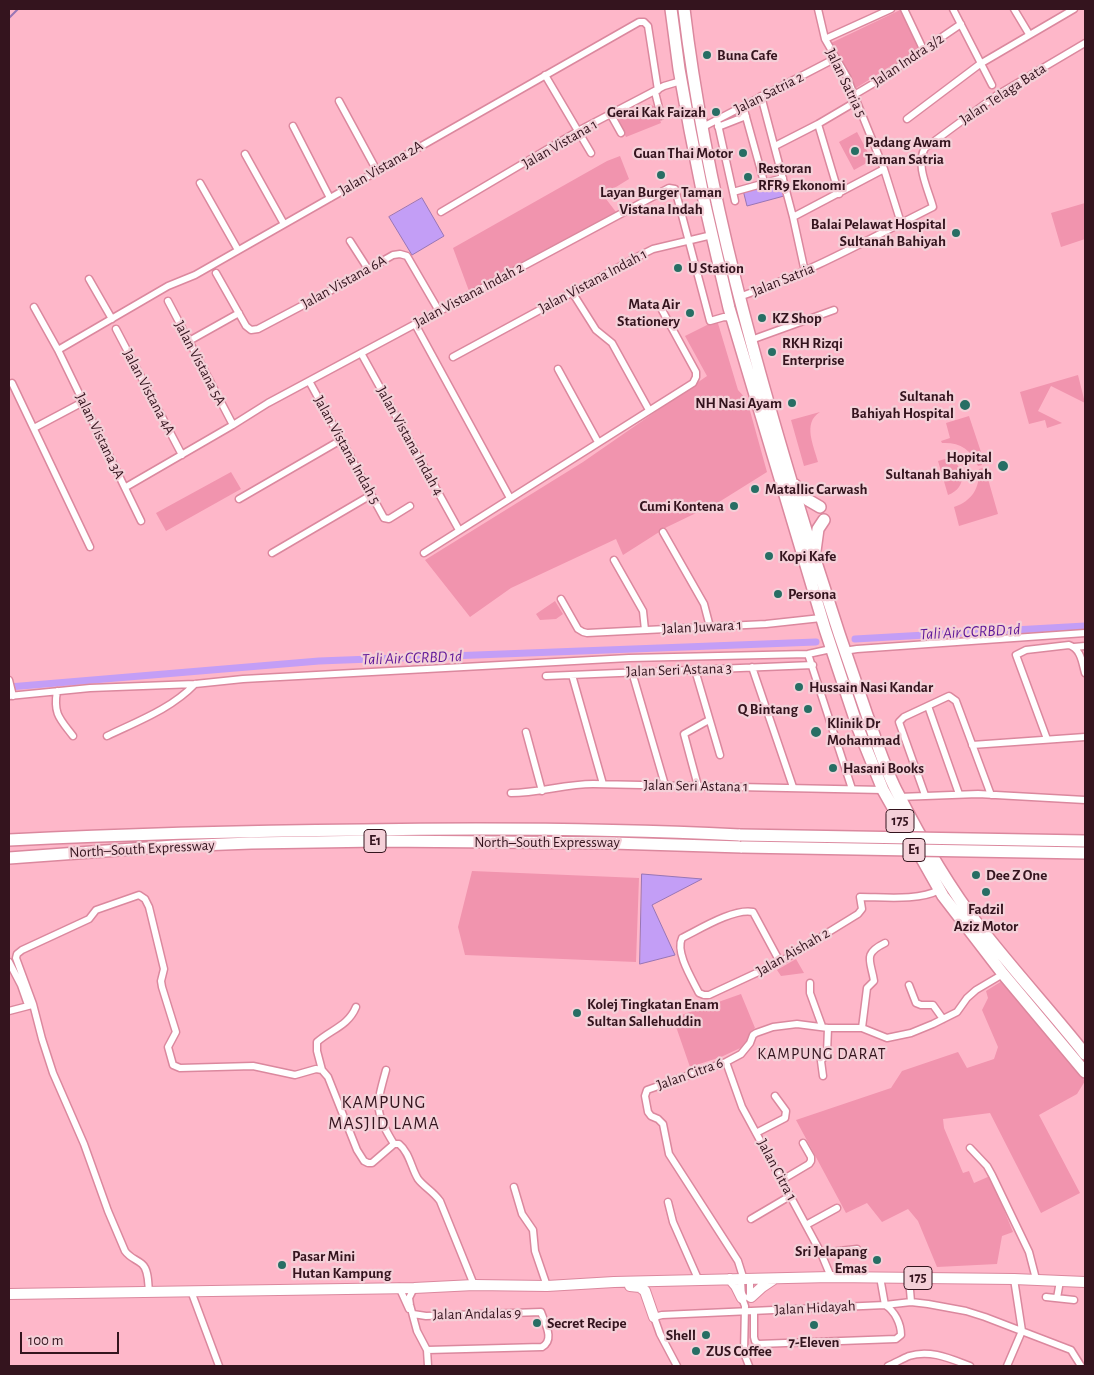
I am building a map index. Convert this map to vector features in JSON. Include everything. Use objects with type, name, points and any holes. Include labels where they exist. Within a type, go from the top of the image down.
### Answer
[{"type":"highway","name":"175","points":[[671,9],[681,80],[712,235],[733,318],[796,514],[821,618],[858,728],[883,790],[939,890],[1002,974],[1085,1072]]},
{"type":"highway","name":"175","points":[[684,9],[690,64],[723,233],[739,297],[792,481],[796,514]]},
{"type":"highway","points":[[792,481],[802,494],[820,507]]},
{"type":"highway","points":[[814,556],[818,529],[824,520]]},
{"type":"highway","name":"175","points":[[799,526],[814,556],[844,652],[876,740],[900,797],[932,855],[977,924],[1085,1054]]},
{"type":"highway","name":"North–South Expressway","points":[[9,840],[223,831],[410,829],[636,830],[741,841],[1085,853]]},
{"type":"highway","name":"North–South Expressway","points":[[9,858],[174,846],[251,843],[379,841],[612,843],[1085,841]]},
{"type":"main road","name":"175","points":[[9,1294],[414,1288],[474,1285],[547,1286],[620,1282],[831,1277],[1036,1279],[1085,1282]]},
{"type":"main road","points":[[741,1280],[736,1286],[746,1303],[765,1284],[775,1279]]},
{"type":"main road","points":[[620,1282],[624,1285],[642,1288],[654,1317]]},
{"type":"street","name":"Jalan Satria 5","points":[[818,9],[825,39],[847,77],[884,170],[901,223]]},
{"type":"street","points":[[825,39],[891,9]]},
{"type":"street","points":[[904,9],[923,49]]},
{"type":"street","points":[[954,9],[992,85]]},
{"type":"street","points":[[1014,9],[1029,34]]},
{"type":"street","points":[[907,119],[980,64],[1071,10]]},
{"type":"street","name":"Jalan Vistana 2A","points":[[58,350],[168,286],[192,277],[636,24],[644,22],[648,26],[656,91]]},
{"type":"street","name":"Jalan Indra 3/2","points":[[775,146],[818,124],[961,24]]},
{"type":"street","name":"Jalan Telaga Bata","points":[[933,207],[921,164],[921,154],[925,148],[996,95],[1085,44]]},
{"type":"street","name":"Jalan Satria 2","points":[[703,127],[836,58]]},
{"type":"street","points":[[545,75],[592,153]]},
{"type":"street","name":"Jalan Vistana 1","points":[[441,212],[578,131],[681,80]]},
{"type":"street","points":[[656,91],[661,116]]},
{"type":"street","points":[[761,96],[793,217],[805,272]]},
{"type":"street","points":[[339,101],[377,171]]},
{"type":"street","points":[[743,106],[764,182]]},
{"type":"street","points":[[611,115],[621,133]]},
{"type":"street","points":[[718,127],[746,116]]},
{"type":"street","points":[[716,120],[735,200]]},
{"type":"street","points":[[818,124],[839,194]]},
{"type":"street","points":[[292,126],[330,198]]},
{"type":"street","points":[[245,154],[284,224]]},
{"type":"street","points":[[793,217],[884,170]]},
{"type":"street","points":[[733,192],[783,178]]},
{"type":"street","points":[[200,183],[238,250]]},
{"type":"street","name":"Jalan Vistana Indah 2","points":[[126,487],[268,403],[672,188],[675,189],[688,240]]},
{"type":"street","name":"Jalan Satria","points":[[739,297],[777,285],[933,207]]},
{"type":"street","name":"Jalan Vistana Indah 1","points":[[453,357],[643,254],[688,240],[712,235]]},
{"type":"street","points":[[688,240],[710,321],[724,317],[733,318]]},
{"type":"street","points":[[350,241],[368,269]]},
{"type":"street","name":"Jalan Vistana 6A","points":[[239,313],[246,326],[252,330],[258,329],[393,255],[400,254],[407,256],[439,311]]},
{"type":"street","points":[[189,341],[239,313],[216,273]]},
{"type":"street","points":[[89,279],[112,319]]},
{"type":"street","points":[[572,292],[590,321],[612,343],[648,410]]},
{"type":"street","name":"Jalan Vistana 5A","points":[[168,301],[233,425]]},
{"type":"street","name":"Jalan Vistana 3A","points":[[34,307],[58,350],[142,521]]},
{"type":"street","points":[[424,553],[693,382],[696,377],[693,366],[662,310]]},
{"type":"street","points":[[751,340],[834,310]]},
{"type":"street","points":[[416,324],[510,498]]},
{"type":"street","name":"Jalan Vistana 4A","points":[[116,329],[182,455]]},
{"type":"street","name":"Jalan Vistana Indah 4","points":[[361,353],[460,530]]},
{"type":"street","points":[[558,369],[598,442]]},
{"type":"street","name":"Jalan Vistana Indah 5","points":[[309,381],[386,519],[410,506]]},
{"type":"street","points":[[12,383],[90,547]]},
{"type":"street","points":[[34,428],[83,402]]},
{"type":"street","points":[[239,499],[341,440]]},
{"type":"street","points":[[272,553],[371,495]]},
{"type":"street","points":[[663,532],[704,604],[710,627]]},
{"type":"street","points":[[614,560],[643,611],[645,630]]},
{"type":"street","name":"Jalan Juwara 1","points":[[561,599],[572,620],[583,632],[592,633],[802,621],[821,618]]},
{"type":"street","points":[[844,652],[857,649],[1085,633]]},
{"type":"street","points":[[1047,738],[1016,655],[1026,650],[1069,645],[1079,651],[1085,673]]},
{"type":"street","points":[[1074,647],[1085,646]]},
{"type":"street","points":[[9,682],[11,694],[107,687],[195,684],[252,678],[629,658],[808,654],[831,649]]},
{"type":"street","points":[[808,654],[852,789]]},
{"type":"street","name":"Jalan Seri Astana 3","points":[[546,676],[812,665]]},
{"type":"street","points":[[752,667],[793,787]]},
{"type":"street","points":[[695,670],[720,755]]},
{"type":"street","points":[[632,672],[665,786]]},
{"type":"street","points":[[572,675],[603,784]]},
{"type":"street","points":[[107,736],[144,720],[180,698],[195,684]]},
{"type":"street","points":[[57,691],[55,703],[57,712],[73,736]]},
{"type":"street","points":[[925,795],[899,722],[949,696],[956,701],[991,795]]},
{"type":"street","points":[[928,706],[959,794]]},
{"type":"street","points":[[698,786],[684,734],[709,720]]},
{"type":"street","points":[[526,732],[542,791]]},
{"type":"street","points":[[972,745],[1047,738],[1085,737]]},
{"type":"street","name":"Jalan Seri Astana 1","points":[[511,793],[542,791],[573,785],[603,784],[883,790]]},
{"type":"street","points":[[900,797],[978,794],[1085,800]]},
{"type":"street","name":"Jalan Aishah 2","points":[[780,962],[753,912],[740,912],[682,938],[679,947],[699,993],[709,995],[780,962],[858,914],[862,909],[860,897],[919,896],[939,890]]},
{"type":"street","points":[[149,1292],[145,1268],[127,1254],[108,1211],[92,1163],[51,1066],[17,962],[18,952],[89,919],[98,908],[135,895],[141,895],[147,901],[164,969],[161,981],[162,987],[176,1032],[168,1047],[175,1067],[253,1066],[295,1075],[316,1069],[322,1070]]},
{"type":"street","points":[[862,1028],[867,988],[874,981],[869,959],[870,954],[873,949],[885,943]]},
{"type":"street","points":[[9,962],[30,1005]]},
{"type":"street","name":"Jalan Citra 6","points":[[741,1280],[738,1261],[669,1154],[662,1124],[648,1112],[645,1096],[647,1090],[726,1062],[740,1054],[750,1044],[753,1035],[763,1029],[790,1024],[862,1028],[883,1036],[892,1037],[922,1029],[958,1012],[967,998],[976,990],[1002,974]]},
{"type":"street","points":[[810,982],[810,993],[825,1027],[827,1053],[821,1061],[823,1076]]},
{"type":"street","points":[[909,985],[916,1003],[920,1005],[933,1005],[943,1019]]},
{"type":"street","points":[[9,1011],[30,1005]]},
{"type":"street","points":[[356,1007],[345,1024],[317,1042],[316,1051],[322,1070],[328,1077],[364,1161],[372,1163],[394,1144],[399,1144],[404,1149],[419,1180],[432,1190],[440,1201],[474,1285]]},
{"type":"street","name":"Jalan Citra 1","points":[[726,1062],[738,1099],[821,1253],[831,1277]]},
{"type":"street","points":[[386,1070],[378,1104],[383,1124],[394,1144]]},
{"type":"street","points":[[756,1133],[785,1118],[786,1111],[776,1096]]},
{"type":"street","points":[[782,1180],[812,1161],[803,1143]]},
{"type":"street","points":[[970,1148],[987,1166],[992,1175],[1029,1252],[1036,1279]]},
{"type":"street","points":[[514,1186],[522,1214],[533,1230],[534,1251],[547,1286]]},
{"type":"street","points":[[751,1219],[790,1196]]},
{"type":"street","points":[[668,1202],[673,1222],[699,1281]]},
{"type":"street","points":[[806,1225],[838,1208]]},
{"type":"street","points":[[821,1253],[857,1249]]},
{"type":"street","points":[[744,1343],[770,1344],[898,1338],[901,1335],[901,1331],[896,1316],[885,1305],[880,1277]]},
{"type":"street","points":[[909,1278],[911,1302]]},
{"type":"street","points":[[1007,1366],[1022,1331],[1014,1279]]},
{"type":"street","points":[[741,1280],[746,1303],[744,1353],[749,1366]]},
{"type":"street","points":[[1057,1298],[1060,1281]]},
{"type":"street","points":[[399,1288],[406,1305],[413,1314]]},
{"type":"street","points":[[414,1288],[410,1298],[417,1331],[427,1350],[428,1366]]},
{"type":"street","points":[[191,1291],[219,1366]]},
{"type":"street","points":[[1046,1297],[1074,1300]]},
{"type":"street","name":"Jalan Hidayah","points":[[654,1317],[746,1303],[754,1311],[885,1305],[911,1302],[966,1311],[1022,1331],[1071,1350],[1081,1366]]},
{"type":"street","points":[[754,1311],[754,1337],[756,1343]]},
{"type":"street","name":"Jalan Andalas 9","points":[[413,1314],[426,1316],[541,1312],[549,1338],[547,1344],[542,1347],[427,1350]]},
{"type":"street","points":[[654,1317],[660,1334],[677,1366]]},
{"type":"street","points":[[888,1366],[914,1355],[934,1354],[970,1366]]},
{"type":"shaded area","points":[[900,10],[919,48],[853,90],[831,43]]},
{"type":"shaded area","points":[[649,104],[656,107],[661,123],[626,137],[617,120]]},
{"type":"shaded area","name":"Padang Awam Taman Satria","points":[[857,132],[872,160],[854,170],[839,142]]},
{"type":"shaded area","points":[[620,156],[629,179],[603,195],[616,212],[469,291],[453,248],[607,161]]},
{"type":"shaded area","points":[[780,181],[784,196],[747,206],[743,190]]},
{"type":"shaded area","points":[[422,198],[444,236],[412,255],[389,217]]},
{"type":"shaded area","points":[[1085,203],[1085,239],[1061,247],[1051,213]]},
{"type":"shaded area","points":[[717,320],[738,390],[747,400],[767,472],[719,502],[667,527],[623,555],[616,539],[511,588],[470,617],[425,560],[583,462],[707,376],[685,336]]},
{"type":"shaded area","points":[[1078,375],[1085,403],[1051,386],[1038,411],[1062,423],[1047,428],[1045,420],[1029,424],[1020,392]]},
{"type":"shaded area","points":[[820,412],[815,417],[810,428],[818,462],[804,466],[791,420]]},
{"type":"shaded area","points":[[969,416],[981,452],[978,453],[982,465],[978,466],[972,455],[964,448],[959,445],[942,443],[941,441],[950,438],[946,423]]},
{"type":"shaded area","points":[[945,459],[958,465],[962,476],[962,482],[959,487],[955,492],[948,495],[938,461]]},
{"type":"shaded area","points":[[983,468],[998,514],[959,526],[954,507],[966,501],[974,493],[978,482],[979,469]]},
{"type":"shaded area","points":[[231,472],[241,489],[166,531],[156,513]]},
{"type":"shaded area","points":[[555,601],[563,614],[556,619],[540,620],[536,614]]},
{"type":"shaded area","points":[[472,871],[639,878],[636,962],[465,955],[458,927]]},
{"type":"shaded area","points":[[642,874],[702,879],[652,905],[675,955],[640,964]]},
{"type":"shaded area","points":[[796,959],[804,973],[781,976],[777,970]]},
{"type":"shaded area","points":[[1002,981],[1085,1081],[1077,1094],[1039,1115],[1080,1193],[1041,1213],[990,1113],[943,1119],[944,1128],[963,1173],[969,1171],[974,1183],[990,1176],[1013,1232],[1002,1236],[997,1264],[937,1267],[918,1221],[908,1209],[882,1222],[867,1203],[846,1213],[796,1120],[891,1088],[902,1071],[958,1052],[967,1068],[994,1059],[998,1047],[982,1010],[988,998],[986,991]]},
{"type":"shaded area","points":[[741,994],[755,1028],[749,1033],[749,1044],[721,1057],[690,1067],[673,1018]]},
{"type":"waterway","points":[[9,18],[18,9]]},
{"type":"waterway","name":"Tali Air CCRBD 1d","points":[[855,639],[1085,626]]},
{"type":"waterway","name":"Tali Air CCRBD 1d","points":[[9,687],[319,661],[816,642]]},
{"type":"place","name":"Buna Cafe","points":[[707,55]]},
{"type":"place","name":"Gerai Kak Faizah","points":[[716,112]]},
{"type":"place","name":"Padang Awam Taman Satria","points":[[855,151]]},
{"type":"place","name":"Guan Thai Motor","points":[[743,153]]},
{"type":"place","name":"Layan Burger Taman Vistana Indah","points":[[661,175]]},
{"type":"place","name":"Restoran RFR9 Ekonomi","points":[[748,177]]},
{"type":"place","name":"Balai Pelawat Hospital Sultanah Bahiyah","points":[[956,233]]},
{"type":"place","name":"U Station","points":[[678,268]]},
{"type":"place","name":"Mata Air Stationery","points":[[690,313]]},
{"type":"place","name":"KZ Shop","points":[[762,318]]},
{"type":"place","name":"RKH Rizqi Enterprise","points":[[772,352]]},
{"type":"place","name":"NH Nasi Ayam","points":[[792,403]]},
{"type":"place","name":"Sultanah Bahiyah Hospital","points":[[965,405]]},
{"type":"place","name":"Hopital Sultanah Bahiyah","points":[[1003,466]]},
{"type":"place","name":"Matallic Carwash","points":[[755,489]]},
{"type":"place","name":"Cumi Kontena","points":[[734,506]]},
{"type":"place","name":"Kopi Kafe","points":[[769,556]]},
{"type":"place","name":"Persona","points":[[778,594]]},
{"type":"place","name":"Hussain Nasi Kandar","points":[[799,687]]},
{"type":"place","name":"Q Bintang","points":[[808,709]]},
{"type":"place","name":"Klinik Dr Mohammad","points":[[816,732]]},
{"type":"place","name":"Hasani Books","points":[[833,768]]},
{"type":"place","name":"Dee Z One","points":[[976,875]]},
{"type":"place","name":"Fadzil Aziz Motor","points":[[986,892]]},
{"type":"place","name":"Kolej Tingkatan Enam Sultan Sallehuddin","points":[[577,1013]]},
{"type":"place","name":"Sri Jelapang Emas","points":[[877,1260]]},
{"type":"place","name":"Pasar Mini Hutan Kampung","points":[[282,1265]]},
{"type":"place","name":"Secret Recipe","points":[[537,1323]]},
{"type":"place","name":"7-Eleven","points":[[814,1325]]},
{"type":"place","name":"Shell","points":[[706,1335]]},
{"type":"place","name":"ZUS Coffee","points":[[696,1351]]},
{"type":"district","name":"KAMPUNG DARAT","points":[[822,1054]]},
{"type":"district","name":"KAMPUNG MASJID LAMA","points":[[384,1113]]}]
